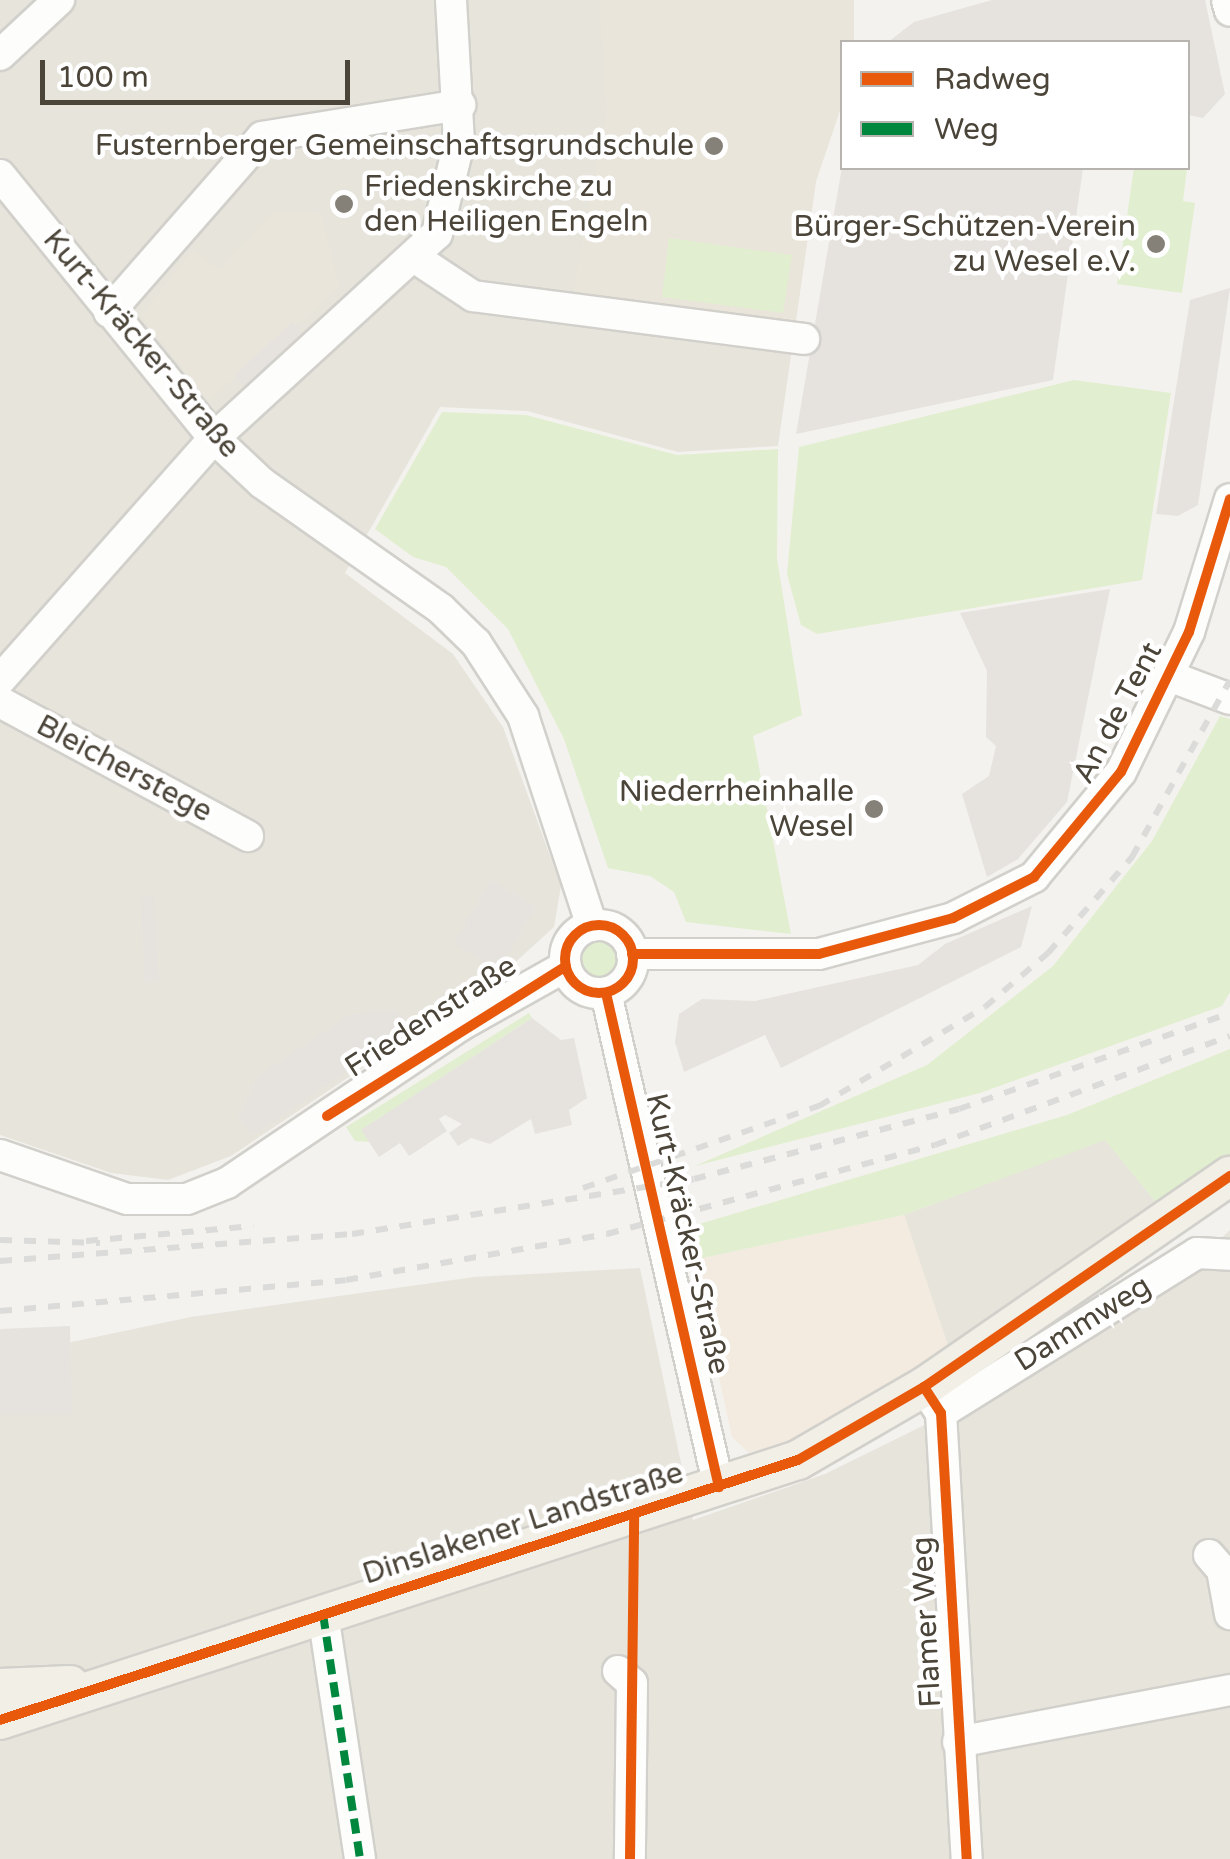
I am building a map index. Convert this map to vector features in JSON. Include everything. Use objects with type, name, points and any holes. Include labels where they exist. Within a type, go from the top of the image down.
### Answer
[{"type":"main road","name":"Dinslakener Landstraße","points":[[0,1720],[798,1460],[932,1400],[1230,1176]]},
{"type":"main road","name":"Dinslakener Landstraße","points":[[0,1688],[103,1684]]},
{"type":"street","points":[[0,55],[59,0]]},
{"type":"street","points":[[0,680],[214,438],[414,257],[450,205],[460,105],[451,0]]},
{"type":"street","points":[[1227,0],[1230,11]]},
{"type":"street","points":[[109,312],[262,138],[460,105]]},
{"type":"street","name":"Kurt-Kräcker-Straße","points":[[0,175],[214,438],[262,483],[441,608],[476,643],[523,716],[592,926]]},
{"type":"street","points":[[414,257],[473,296],[804,339]]},
{"type":"street","name":"An de Tent","points":[[632,954],[801,957],[996,901],[1080,830],[1169,676],[1230,499]]},
{"type":"street","points":[[1169,676],[1230,699]]},
{"type":"street","name":"Bleicherstege","points":[[0,702],[248,836]]},
{"type":"street","points":[[592,926],[615,930],[632,954],[628,976],[606,993],[585,990],[566,966],[574,936],[592,926]]},
{"type":"street","name":"Friedenstraße","points":[[0,1155],[127,1199],[187,1199],[226,1183],[460,1025],[566,966]]},
{"type":"street","name":"Kurt-Kräcker-Straße","points":[[606,993],[718,1487]]},
{"type":"street","name":"Dammweg","points":[[932,1400],[1197,1253],[1230,1254]]},
{"type":"street","name":"Flamer Weg","points":[[932,1400],[967,1859]]},
{"type":"street","points":[[1209,1555],[1222,1570],[1230,1614]]},
{"type":"street","points":[[323,1614],[360,1859]]},
{"type":"street","points":[[618,1670],[632,1683],[630,1859]]},
{"type":"street","points":[[958,1742],[1230,1690]]},
{"type":"shaded area","points":[[0,0],[854,0],[854,40],[840,40],[840,110],[816,181],[778,446],[678,452],[527,411],[440,407],[345,573],[453,654],[503,727],[561,886],[554,927],[500,976],[231,1156],[168,1180],[111,1173],[0,1135]]},
{"type":"shaded area","name":"Fusternberger Gemeinschaftsgrundschule","points":[[599,0],[854,0],[854,40],[840,40],[840,110],[816,181],[794,331],[572,299],[607,111]]},
{"type":"shaded area","points":[[992,0],[1205,0],[1225,94],[1203,118],[1190,115],[1190,40],[891,40],[914,22]]},
{"type":"shaded area","points":[[841,170],[1083,170],[1053,380],[796,434]]},
{"type":"shaded area","points":[[274,212],[321,214],[339,287],[208,400],[141,316],[193,250],[220,271]]},
{"type":"shaded area","points":[[1230,288],[1198,505],[1178,516],[1156,514],[1190,300]]},
{"type":"shaded area","points":[[293,322],[306,337],[247,389],[234,375]]},
{"type":"shaded area","points":[[1110,589],[1067,802],[1018,859],[987,877],[962,794],[989,776],[996,746],[986,737],[987,671],[960,613]]},
{"type":"shaded area","points":[[491,880],[536,907],[498,970],[454,943]]},
{"type":"shaded area","points":[[154,896],[159,982],[145,983],[141,897]]},
{"type":"shaded area","points":[[1032,906],[1021,947],[781,1068],[765,1035],[684,1072],[675,1042],[679,1014],[702,999],[755,1001],[918,965],[945,944]]},
{"type":"shaded area","points":[[396,1009],[410,1028],[252,1136],[238,1116],[259,1075],[349,1015]]},
{"type":"shaded area","points":[[532,1018],[561,1040],[574,1038],[587,1098],[569,1110],[572,1125],[535,1134],[531,1119],[490,1144],[471,1138],[458,1146],[449,1133],[462,1124],[445,1115],[439,1119],[447,1131],[409,1156],[400,1143],[379,1157],[361,1130]]},
{"type":"shaded area","points":[[1105,1139],[1159,1206],[949,1349],[904,1215]]},
{"type":"shaded area","points":[[904,1215],[949,1349],[828,1428],[749,1453],[732,1437],[693,1260]]},
{"type":"shaded area","points":[[1230,1230],[1230,1859],[0,1859],[0,1357],[191,1317],[474,1277],[640,1268],[693,1520],[825,1474],[963,1406],[1189,1268]]},
{"type":"shaded area","points":[[70,1326],[72,1415],[0,1415],[0,1329]]},
{"type":"green space","name":"Bürger-Schützen-Verein zu Wesel e.V.","points":[[1134,170],[1187,170],[1183,201],[1195,203],[1182,293],[1117,284]]},
{"type":"green space","points":[[669,238],[792,255],[783,313],[662,297]]},
{"type":"green space","points":[[1074,380],[1171,393],[1142,580],[817,634],[801,625],[787,574],[799,447]]},
{"type":"green space","points":[[442,412],[526,415],[677,455],[778,449],[777,558],[802,715],[753,736],[791,934],[686,922],[674,892],[650,876],[608,868],[564,739],[508,629],[446,567],[413,557],[375,529]]},
{"type":"green space","points":[[1220,716],[1230,719],[1230,992],[1222,1006],[980,1093],[695,1166],[927,1065],[1053,966],[1152,841]]},
{"type":"green space","points":[[598,941],[611,946],[616,959],[611,972],[598,977],[585,972],[580,959],[585,946]]},
{"type":"green space","points":[[529,1013],[532,1018],[362,1130],[369,1142],[355,1141],[346,1127]]},
{"type":"green space","points":[[1230,1049],[1230,1156],[1159,1206],[1105,1140],[904,1215],[693,1260],[686,1228],[1067,1115]]},
{"type":"railway","points":[[583,1188],[819,1106],[985,1007],[1048,953],[1132,857],[1230,680]]},
{"type":"railway","points":[[0,1261],[352,1234],[694,1179],[959,1109],[1230,1013]]},
{"type":"railway","points":[[0,1311],[346,1280],[607,1234],[935,1145],[1230,1036]]},
{"type":"railway","points":[[86,1241],[253,1226]]},
{"type":"railway","points":[[0,1240],[100,1243]]},
{"type":"marked path","points":[[323,1614],[360,1859]]},
{"type":"cycle path","points":[[632,954],[819,954],[953,918],[1034,877],[1121,772],[1189,632],[1230,499]]},
{"type":"cycle path","points":[[599,925],[623,935],[633,959],[623,983],[599,993],[575,983],[565,959],[575,935],[599,925]]},
{"type":"cycle path","points":[[327,1116],[566,966]]},
{"type":"cycle path","points":[[606,993],[719,1487]]},
{"type":"cycle path","points":[[0,1720],[798,1460],[924,1387],[1230,1176]]},
{"type":"cycle path","points":[[924,1387],[941,1413],[967,1859]]},
{"type":"cycle path","points":[[630,1859],[634,1516]]},
{"type":"place","name":"Fusternberger Gemeinschaftsgrundschule","points":[[714,146]]},
{"type":"place","name":"Friedenskirche zu den Heiligen Engeln","points":[[344,204]]},
{"type":"place","name":"Bürger-Schützen-Verein zu Wesel e.V.","points":[[1156,244]]},
{"type":"place","name":"Niederrheinhalle Wesel","points":[[874,809]]}]
